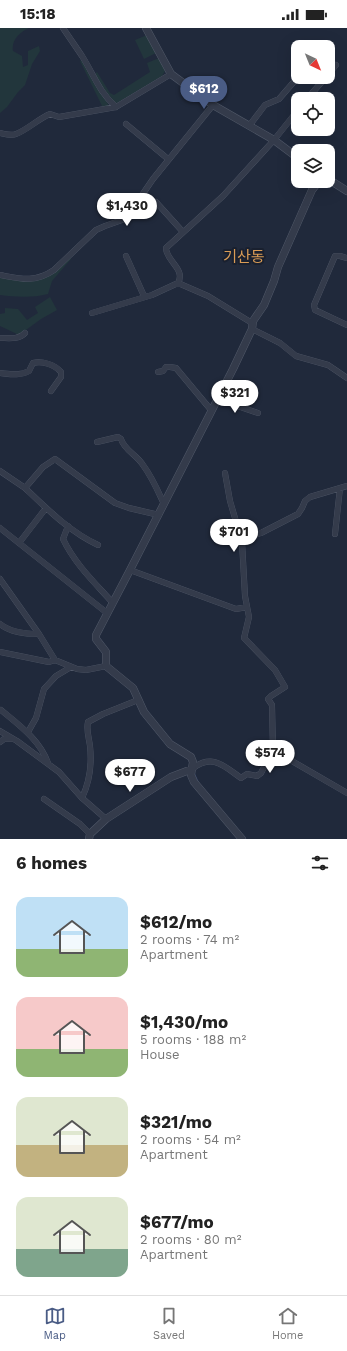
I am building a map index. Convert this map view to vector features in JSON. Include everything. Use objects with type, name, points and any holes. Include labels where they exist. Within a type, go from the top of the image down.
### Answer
[{"type":"street","points":[[63,28],[83,57],[98,87],[106,98],[116,107]]},
{"type":"street","points":[[146,28],[171,74],[213,105],[274,140],[291,153]]},
{"type":"street","points":[[0,133],[10,135],[16,134],[50,114],[59,117],[116,107],[171,74]]},
{"type":"street","points":[[249,126],[266,105],[279,99],[292,84]]},
{"type":"street","points":[[313,92],[320,84]]},
{"type":"street","points":[[0,275],[22,280],[33,279],[46,275],[54,270],[96,230],[122,220],[129,214],[153,179],[213,105]]},
{"type":"street","points":[[92,314],[144,296],[152,295],[178,283],[180,273],[166,253],[166,248],[223,196],[274,140],[291,119]]},
{"type":"street","points":[[126,124],[168,160]]},
{"type":"street","points":[[335,182],[346,188]]},
{"type":"street","points":[[106,666],[106,652],[96,639],[96,635],[218,399],[252,326],[267,299],[278,267],[314,188]]},
{"type":"street","points":[[156,202],[184,232]]},
{"type":"street","points":[[126,256],[144,296]]},
{"type":"street","points":[[347,258],[335,256],[314,305],[315,310],[347,325]]},
{"type":"street","points":[[178,283],[208,296],[280,343],[296,356],[328,365],[347,378]]},
{"type":"street","points":[[0,338],[16,338],[22,336],[25,332]]},
{"type":"street","points":[[0,373],[20,374],[29,371],[33,363],[39,361],[55,367],[61,372],[61,377],[51,391]]},
{"type":"street","points":[[158,372],[163,371],[166,367],[176,368],[211,410]]},
{"type":"street","points":[[218,399],[258,413]]},
{"type":"street","points":[[97,442],[118,437],[121,439],[126,448],[137,457],[145,468],[155,484],[164,504]]},
{"type":"street","points":[[25,488],[43,467],[55,459],[115,502],[129,508],[158,515]]},
{"type":"street","points":[[0,471],[25,488],[46,508],[83,538],[98,545]]},
{"type":"street","points":[[44,799],[80,824],[90,836],[106,819],[171,777],[199,764],[212,761],[220,763],[241,778],[247,774],[257,776],[261,773],[273,750],[272,706],[268,699],[285,687],[275,670],[244,638],[249,617],[241,539],[224,473]]},
{"type":"street","points":[[241,539],[261,533],[298,514],[305,501],[310,497],[347,486]]},
{"type":"street","points":[[335,534],[340,488]]},
{"type":"street","points":[[19,543],[46,508]]},
{"type":"street","points":[[68,526],[63,539],[67,548],[74,560],[112,602]]},
{"type":"street","points":[[0,528],[107,613]]},
{"type":"street","points":[[130,570],[236,609],[247,607]]},
{"type":"street","points":[[0,579],[39,634],[55,660],[71,667],[86,670],[106,666]]},
{"type":"street","points":[[0,624],[15,632],[39,634]]},
{"type":"street","points":[[0,652],[49,662],[55,660]]},
{"type":"street","points":[[106,666],[133,688],[144,712],[170,744],[190,757],[193,762],[191,775],[194,782],[242,839]]},
{"type":"street","points":[[28,732],[36,718],[44,689],[56,676],[71,667]]},
{"type":"street","points":[[82,798],[90,779],[91,762],[87,727],[88,722],[103,714],[138,700]]},
{"type":"street","points":[[1,710],[28,732],[42,749],[48,764]]},
{"type":"street","points":[[0,731],[17,741],[59,772],[82,798],[106,819]]},
{"type":"street","points":[[0,742],[4,738],[17,741]]},
{"type":"street","points":[[273,750],[347,793]]},
{"type":"shaded area","points":[[0,28],[29,28],[22,32],[13,43],[13,51],[22,56],[23,67],[28,65],[28,51],[39,46],[40,51],[32,64],[25,85],[7,107],[0,113]]},
{"type":"shaded area","points":[[147,35],[156,53],[144,59],[135,40]]},
{"type":"shaded area","points":[[159,58],[165,71],[162,76],[117,103],[107,95],[95,74],[97,72],[110,93],[114,95],[150,72],[147,63]]},
{"type":"shaded area","points":[[82,60],[109,106],[103,108],[80,61]]},
{"type":"shaded area","points":[[70,257],[71,259],[52,281],[48,294],[24,297],[0,295],[0,276],[32,281]]},
{"type":"shaded area","points":[[50,297],[57,310],[41,319],[19,335],[0,326],[0,314],[5,313],[5,308],[18,309],[27,320],[38,313],[35,307]]},
{"type":"waterway","points":[[194,773],[198,782]]},
{"type":"district","name":"기산동","points":[[244,257]]}]
